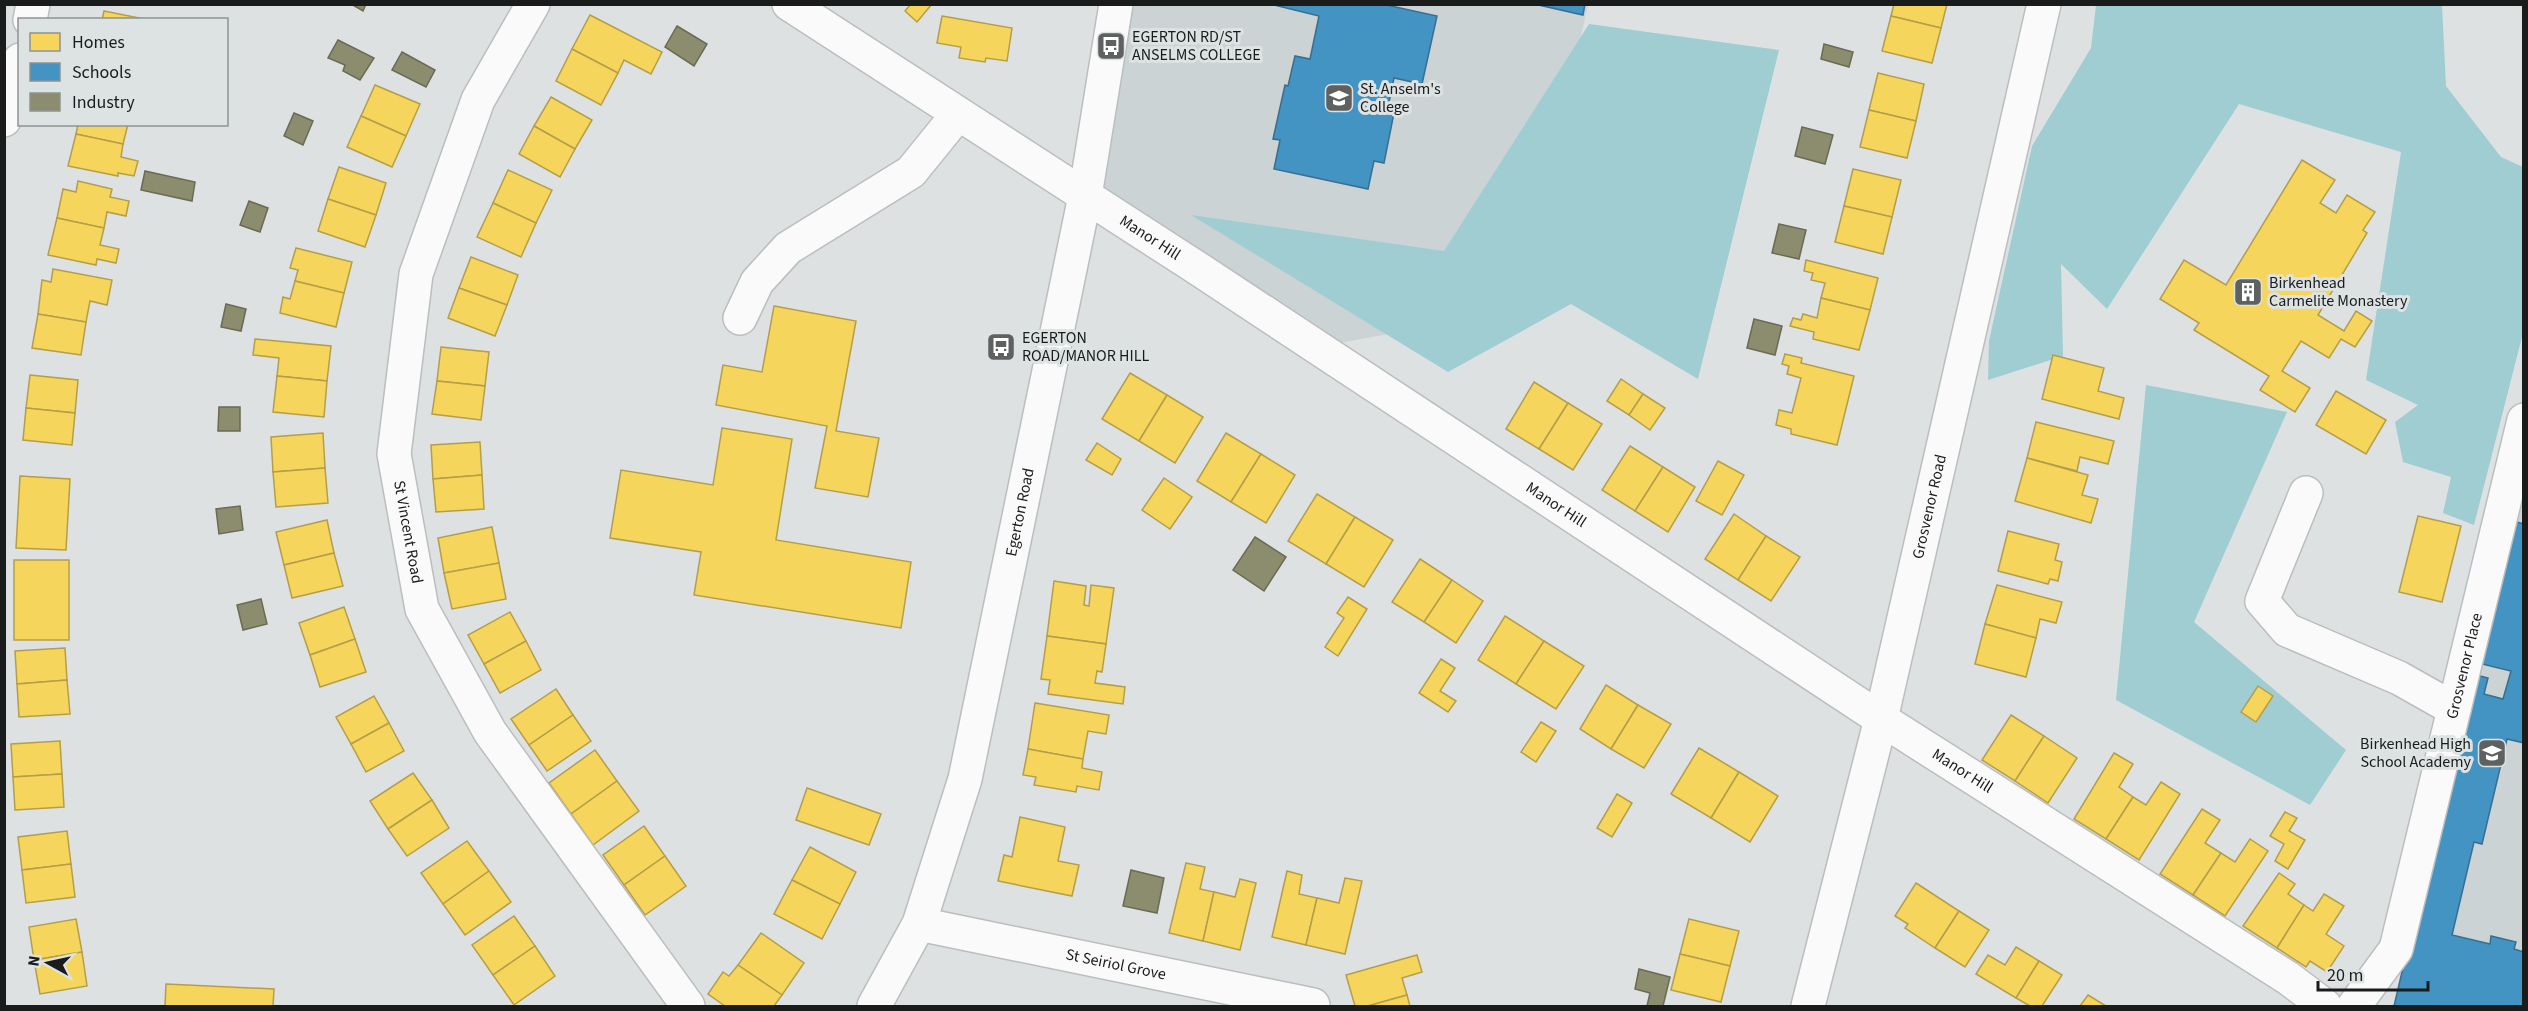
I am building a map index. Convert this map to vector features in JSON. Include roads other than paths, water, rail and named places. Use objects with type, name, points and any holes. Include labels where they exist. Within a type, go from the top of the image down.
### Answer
[{"type":"street","name":"St Vincent Road","points":[[533,4],[478,100],[416,274],[394,454],[422,609],[490,732],[688,1006]]},
{"type":"street","name":"Manor Hill","points":[[789,4],[1881,719],[2288,978],[2325,1006]]},
{"type":"street","name":"Egerton Road","points":[[874,1006],[919,924],[964,779],[1085,196],[1116,4]]},
{"type":"street","name":"Grosvenor Road","points":[[1808,1006],[1881,719],[2044,4]]},
{"type":"street","points":[[4,120],[18,68]]},
{"type":"street","points":[[740,318],[758,282],[788,248],[911,172],[958,114]]},
{"type":"street","name":"Grosvenor Place","points":[[2354,1006],[2396,949],[2523,420]]},
{"type":"street","points":[[2306,493],[2262,601],[2287,630],[2399,678],[2454,709]]},
{"type":"street","name":"St Seiriol Grove","points":[[919,924],[1313,1005]]},
{"type":"place","name":"EGERTON RD/ST ANSELMS COLLEGE","points":[[1111,46]]},
{"type":"place","name":"St. Anselm's College","points":[[1339,98]]},
{"type":"place","name":"Birkenhead Carmelite Monastery","points":[[2248,292]]},
{"type":"place","name":"EGERTON ROAD/MANOR HILL","points":[[1001,347]]},
{"type":"place","name":"Birkenhead High School Academy","points":[[2492,753]]}]
